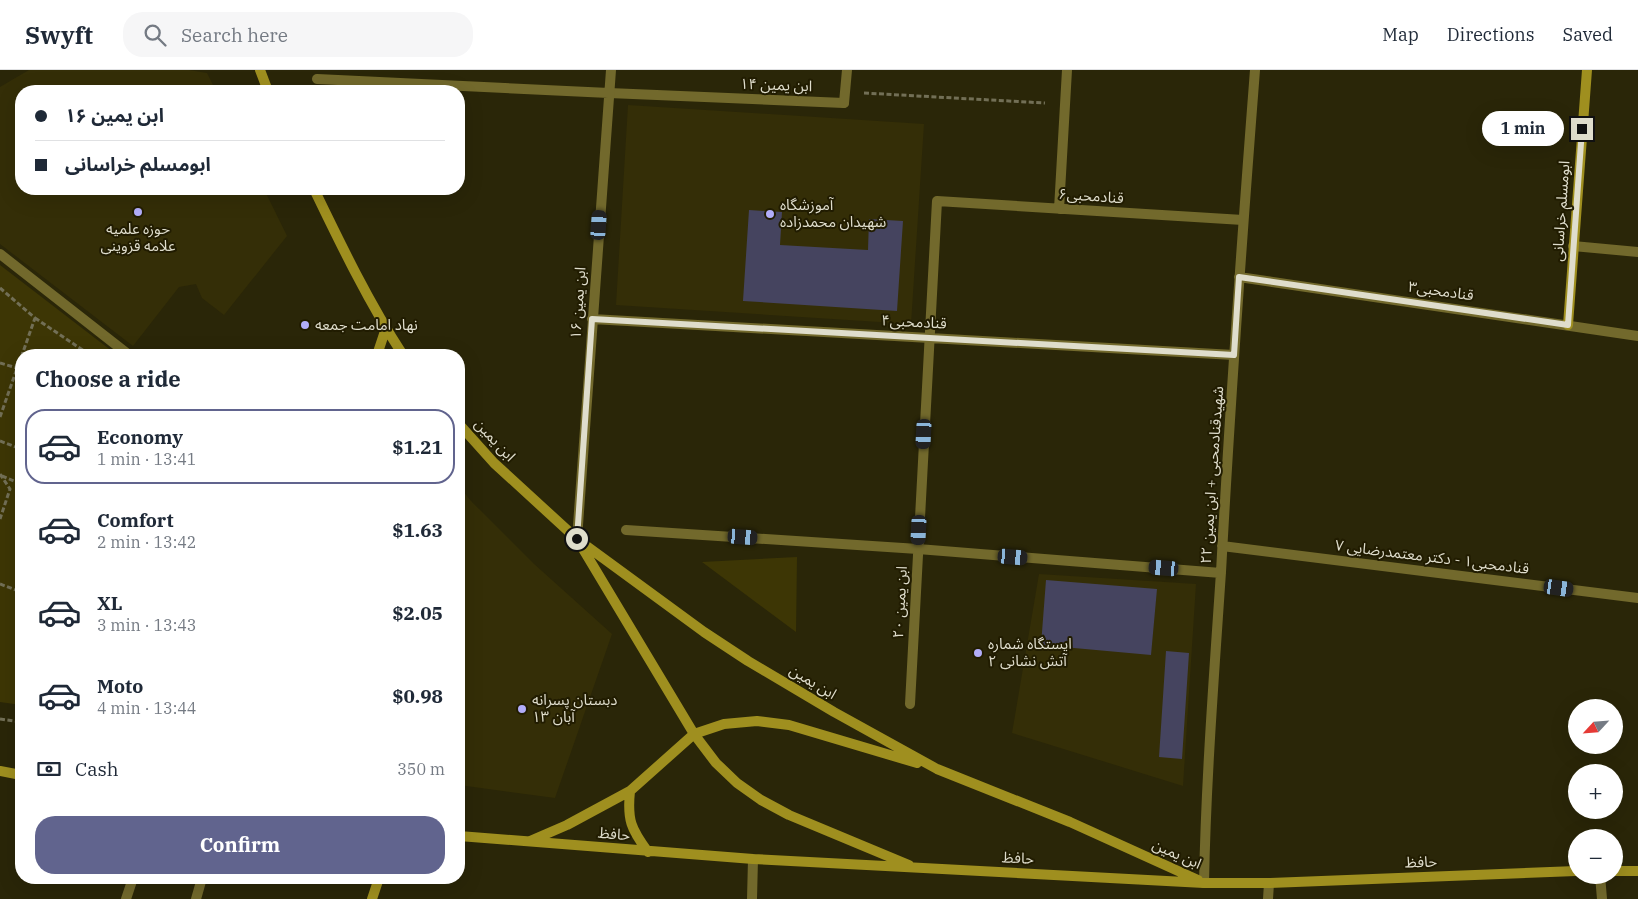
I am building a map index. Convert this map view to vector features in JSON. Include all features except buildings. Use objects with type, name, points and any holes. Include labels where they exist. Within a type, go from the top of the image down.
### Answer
[{"type":"main road","points":[[260,70],[266,85]]},
{"type":"main road","name":"ابومسلم خراسانی","points":[[1568,325],[1587,70]]},
{"type":"main road","points":[[317,195],[386,328],[400,349]]},
{"type":"main road","points":[[379,349],[386,328]]},
{"type":"main road","name":"ابن یمین","points":[[465,431],[494,463],[577,539],[704,632],[748,661],[834,712],[937,769],[1070,822],[1204,883]]},
{"type":"main road","points":[[577,539],[694,734],[716,763],[737,783],[761,800],[789,815],[916,868]]},
{"type":"main road","points":[[528,842],[630,791],[694,734],[724,724],[757,721],[789,725],[937,769]]},
{"type":"main road","points":[[0,771],[15,774]]},
{"type":"main road","points":[[630,791],[628,811],[633,829],[648,852]]},
{"type":"main road","name":"حافظ","points":[[465,837],[753,859],[1204,883],[1269,883],[1568,871]]},
{"type":"main road","points":[[1623,870],[1638,871]]},
{"type":"main road","points":[[372,899],[377,884]]},
{"type":"street","name":"ابن یمین ۱۶","points":[[577,539],[611,70]]},
{"type":"street","points":[[845,92],[847,70]]},
{"type":"street","points":[[1059,209],[1067,70]]},
{"type":"street","name":"شهیدقنادمحبی + ابن یمین ۲۲","points":[[1204,883],[1206,812],[1220,573],[1239,277],[1255,70]]},
{"type":"street","name":"ابن یمین ۱۴","points":[[317,79],[442,85]]},
{"type":"street","name":"ابن یمین ۱۴","points":[[465,86],[844,103],[845,92]]},
{"type":"street","name":"قنادمحبی۶","points":[[937,201],[1243,220]]},
{"type":"street","name":"ابن یمین ۲۰","points":[[910,704],[937,201]]},
{"type":"street","points":[[1573,246],[1638,252]]},
{"type":"street","points":[[0,254],[121,349]]},
{"type":"street","name":"قنادمحبی۳","points":[[1239,277],[1638,336]]},
{"type":"street","name":"قنادمحبی۴","points":[[592,319],[1234,355]]},
{"type":"street","points":[[626,530],[918,549],[1220,573]]},
{"type":"street","name":"قنادمحبی۱ - دکتر معتمدرضایی ۷","points":[[1222,546],[1638,598]]},
{"type":"street","points":[[752,899],[753,859]]},
{"type":"street","points":[[1268,899],[1269,883]]},
{"type":"street","points":[[126,899],[131,884]]},
{"type":"street","points":[[196,899],[200,884]]},
{"type":"street","points":[[1601,884],[1602,899]]},
{"type":"path","points":[[845,92],[1066,104]]},
{"type":"path","points":[[0,288],[35,318],[81,349]]},
{"type":"path","points":[[24,349],[35,318]]},
{"type":"path","points":[[0,363],[15,367]]},
{"type":"path","points":[[0,417],[15,374]]},
{"type":"path","points":[[0,441],[15,447]]},
{"type":"path","points":[[1,475],[15,481]]},
{"type":"path","points":[[0,519],[10,489],[1,475]]},
{"type":"path","points":[[0,584],[15,590]]},
{"type":"path","points":[[0,719],[15,721]]},
{"type":"shaded area","name":"حوزه علمیه علامه قزوینی","points":[[29,70],[189,70],[207,73],[213,85],[15,85],[15,195],[267,195],[287,236],[224,315],[202,298],[196,284],[179,287],[133,346],[0,244],[0,87]]},
{"type":"shaded area","name":"آموزشگاه شهیدان محمدزاده","points":[[628,105],[924,124],[911,324],[616,305]]},
{"type":"shaded area","points":[[0,265],[109,349],[15,349],[15,704],[0,702]]},
{"type":"shaded area","name":"دبستان پسرانه ۱۳ آبان","points":[[465,494],[533,563],[612,634],[555,798],[465,786]]},
{"type":"shaded area","points":[[797,557],[796,632],[702,562]]},
{"type":"shaded area","points":[[1039,574],[1196,584],[1183,786],[1012,733]]},
{"type":"place","name":"حوزه علمیه علامه قزوینی","points":[[138,212]]},
{"type":"place","name":"آموزشگاه شهیدان محمدزاده","points":[[770,214]]},
{"type":"place","name":"نهاد امامت جمعه","points":[[305,325]]},
{"type":"place","name":"ایستگاه شماره ۲ آتش نشانی","points":[[978,653]]},
{"type":"place","name":"دبستان پسرانه ۱۳ آبان","points":[[522,709]]},
{"type":"route","points":[[577,539],[592,319],[1234,355],[1239,277],[1568,325],[1582,129]]}]
